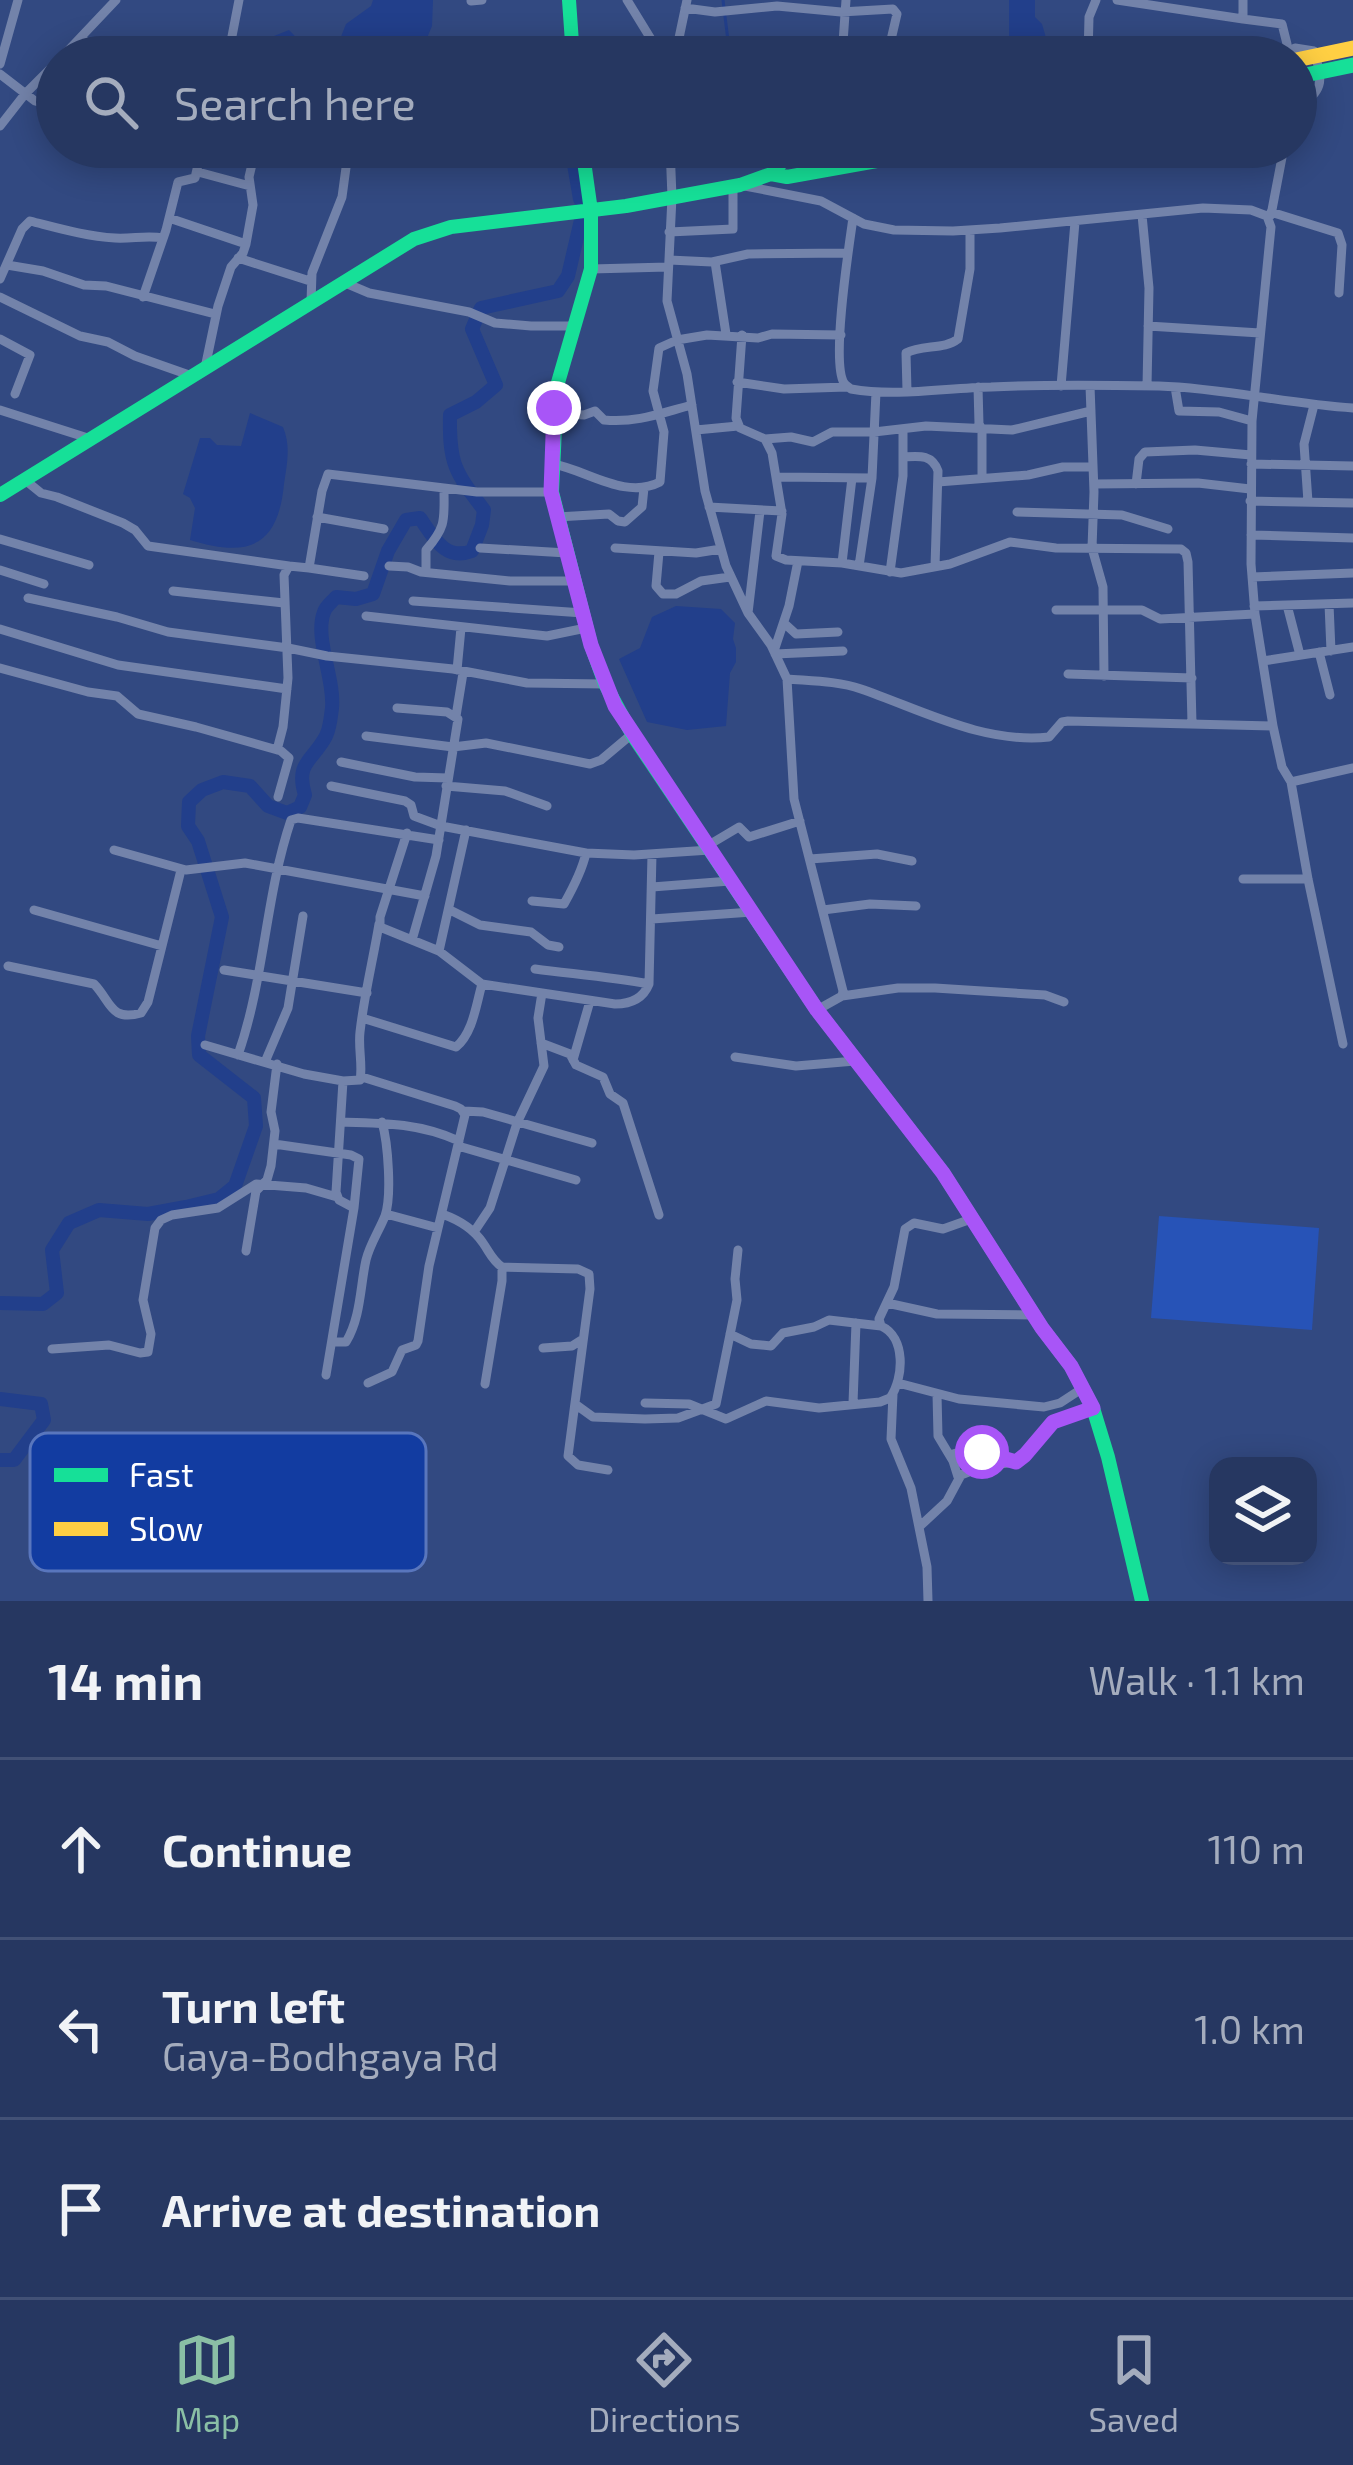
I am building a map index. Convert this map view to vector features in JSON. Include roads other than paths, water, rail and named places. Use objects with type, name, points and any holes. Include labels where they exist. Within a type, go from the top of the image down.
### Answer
[{"type":"street","points":[[232,36],[239,0]]},
{"type":"street","points":[[471,1],[482,0]]},
{"type":"street","points":[[569,0],[572,36]]},
{"type":"street","points":[[627,0],[649,36]]},
{"type":"street","points":[[1089,36],[1096,0]]},
{"type":"street","points":[[1117,0],[1282,24],[1285,36]]},
{"type":"street","points":[[1243,0],[1244,19]]},
{"type":"street","points":[[83,36],[108,3]]},
{"type":"street","points":[[679,36],[686,4],[725,12],[793,4],[868,6],[896,11],[891,36]]},
{"type":"street","points":[[0,8],[16,6],[0,64]]},
{"type":"street","points":[[843,36],[845,6]]},
{"type":"street","points":[[1317,53],[1353,48]]},
{"type":"street","points":[[1317,62],[1322,79],[1317,93]]},
{"type":"street","points":[[1317,73],[1353,65]]},
{"type":"street","points":[[0,74],[36,100]]},
{"type":"street","points":[[0,126],[36,83]]},
{"type":"street","points":[[143,297],[178,182],[195,178],[199,168]]},
{"type":"street","points":[[198,372],[232,267],[246,244],[253,205],[250,168]]},
{"type":"street","points":[[311,302],[314,263],[339,204],[345,168]]},
{"type":"street","points":[[585,168],[591,269],[559,376],[551,492],[604,684],[632,734],[817,1010],[931,1156],[1071,1366],[1093,1408],[1108,1456],[1142,1601]]},
{"type":"street","points":[[671,168],[667,302],[688,374],[721,549],[748,613],[787,679],[792,785],[842,996]]},
{"type":"street","points":[[0,495],[396,247],[431,232],[736,186],[777,168]]},
{"type":"street","points":[[771,174],[787,177],[837,168]]},
{"type":"street","points":[[1280,168],[1270,216],[1253,396],[1252,577],[1273,726],[1282,767],[1291,782],[1343,1043]]},
{"type":"street","points":[[198,172],[250,186]]},
{"type":"street","points":[[736,186],[821,201],[883,229],[970,230],[1203,208],[1237,209],[1337,233],[1342,245],[1339,293]]},
{"type":"street","points":[[669,232],[730,230],[736,186]]},
{"type":"street","points":[[1142,215],[1148,275],[1147,386]]},
{"type":"street","points":[[169,218],[246,244]]},
{"type":"street","points":[[847,387],[841,371],[841,335],[853,218]]},
{"type":"street","points":[[0,279],[30,221],[81,234],[164,238]]},
{"type":"street","points":[[1060,386],[1075,222]]},
{"type":"street","points":[[907,391],[906,353],[958,339],[970,269],[970,230]]},
{"type":"street","points":[[0,246],[16,246]]},
{"type":"street","points":[[591,269],[715,262],[748,254],[848,253]]},
{"type":"street","points":[[238,258],[310,281]]},
{"type":"street","points":[[715,262],[726,334]]},
{"type":"street","points":[[7,265],[215,314]]},
{"type":"street","points":[[344,282],[369,293],[521,326],[574,326]]},
{"type":"street","points":[[0,297],[80,336],[198,372]]},
{"type":"street","points":[[1148,326],[1261,333]]},
{"type":"street","points":[[553,464],[618,486],[644,488],[660,482],[664,437],[653,395],[657,351],[663,345],[726,334],[758,338],[841,335]]},
{"type":"street","points":[[738,426],[742,335]]},
{"type":"street","points":[[0,339],[30,355],[15,394]]},
{"type":"street","points":[[737,382],[784,389],[847,387],[876,392],[1060,386],[1206,388],[1353,408]]},
{"type":"street","points":[[1090,386],[1093,548],[1102,579],[1104,676]]},
{"type":"street","points":[[978,387],[982,478]]},
{"type":"street","points":[[1175,387],[1179,411],[1219,412],[1252,422]]},
{"type":"street","points":[[860,566],[872,478],[876,392]]},
{"type":"street","points":[[1308,502],[1304,438],[1314,404]]},
{"type":"street","points":[[554,413],[584,416],[595,411],[609,421],[661,416],[692,405]]},
{"type":"street","points":[[0,410],[91,439]]},
{"type":"street","points":[[696,430],[738,426],[766,439],[791,436],[813,442],[832,432],[937,426],[1025,428],[1091,410]]},
{"type":"street","points":[[890,572],[903,429]]},
{"type":"street","points":[[766,439],[782,511],[776,556],[905,573],[1010,542],[1056,548],[1184,551],[1191,617],[1192,724]]},
{"type":"street","points":[[1136,484],[1139,459],[1145,452],[1195,450],[1251,460],[1353,466]]},
{"type":"street","points":[[904,457],[932,460],[938,471],[935,566]]},
{"type":"street","points":[[938,482],[1093,467]]},
{"type":"street","points":[[308,568],[325,478],[331,472],[478,492],[551,492]]},
{"type":"street","points":[[777,477],[872,478]]},
{"type":"street","points":[[842,562],[852,478]]},
{"type":"street","points":[[25,480],[41,494],[123,523],[148,547],[364,576]]},
{"type":"street","points":[[1094,484],[1198,483],[1250,495],[1353,503]]},
{"type":"street","points":[[425,572],[426,550],[444,518],[444,488]]},
{"type":"street","points":[[557,517],[609,514],[626,522],[642,506],[644,488]]},
{"type":"street","points":[[710,507],[782,511]]},
{"type":"street","points":[[748,613],[760,511]]},
{"type":"street","points":[[1017,512],[1122,514],[1168,529]]},
{"type":"street","points":[[317,517],[384,529]]},
{"type":"street","points":[[1251,535],[1353,538]]},
{"type":"street","points":[[0,539],[89,565]]},
{"type":"street","points":[[480,548],[567,553]]},
{"type":"street","points":[[615,548],[695,553],[721,549]]},
{"type":"street","points":[[659,552],[656,586],[663,594],[730,577]]},
{"type":"street","points":[[774,652],[798,561]]},
{"type":"street","points":[[277,750],[287,689],[283,583],[289,566]]},
{"type":"street","points":[[388,566],[510,581],[575,581]]},
{"type":"street","points":[[0,570],[44,584]]},
{"type":"street","points":[[1252,577],[1353,573]]},
{"type":"street","points":[[173,591],[284,603]]},
{"type":"street","points":[[28,598],[182,634],[327,656],[537,683],[604,684]]},
{"type":"street","points":[[412,601],[585,620]]},
{"type":"street","points":[[1056,610],[1142,610],[1160,620],[1287,605],[1353,603]]},
{"type":"street","points":[[1329,604],[1325,651],[1330,694]]},
{"type":"street","points":[[1287,605],[1300,655]]},
{"type":"street","points":[[367,616],[547,636],[585,620]]},
{"type":"street","points":[[784,623],[796,634],[838,632]]},
{"type":"street","points":[[0,628],[118,665],[287,689]]},
{"type":"street","points":[[412,940],[439,840],[458,719],[460,628]]},
{"type":"street","points":[[1263,661],[1353,647]]},
{"type":"street","points":[[774,652],[842,651]]},
{"type":"street","points":[[0,668],[118,696],[138,714],[287,754],[278,797]]},
{"type":"street","points":[[1068,674],[1192,678]]},
{"type":"street","points":[[787,679],[861,689],[962,726],[1016,736],[1049,737],[1068,721],[1273,726]]},
{"type":"street","points":[[397,708],[456,716]]},
{"type":"street","points":[[367,736],[453,747],[486,743],[590,764],[632,734]]},
{"type":"street","points":[[341,762],[506,790],[547,806]]},
{"type":"street","points":[[1291,782],[1353,767]]},
{"type":"street","points":[[331,786],[405,801],[414,816],[441,826],[586,854],[708,848],[739,827],[749,837],[800,821]]},
{"type":"street","points":[[238,1055],[252,1014],[288,824],[294,818],[439,840]]},
{"type":"street","points":[[439,951],[466,830]]},
{"type":"street","points":[[362,1077],[358,1054],[379,923],[407,833]]},
{"type":"street","points":[[115,850],[182,870],[245,863],[425,896]]},
{"type":"street","points":[[532,901],[564,904],[586,854]]},
{"type":"street","points":[[379,923],[383,930],[439,951],[482,984],[629,1004],[649,984],[652,854]]},
{"type":"street","points":[[809,859],[877,854],[912,861]]},
{"type":"street","points":[[8,966],[94,984],[112,1009],[125,1016],[136,1015],[148,1002],[182,870]]},
{"type":"street","points":[[1243,879],[1308,879]]},
{"type":"street","points":[[652,887],[731,880]]},
{"type":"street","points":[[823,910],[916,906]]},
{"type":"street","points":[[34,910],[162,946]]},
{"type":"street","points":[[450,910],[480,926],[536,934],[548,946],[559,947]]},
{"type":"street","points":[[652,920],[752,912]]},
{"type":"street","points":[[246,1250],[256,1191],[269,1174],[274,1144],[271,1063],[288,1008],[303,916]]},
{"type":"street","points":[[535,969],[649,984]]},
{"type":"street","points":[[224,970],[367,993]]},
{"type":"street","points":[[362,1018],[456,1047],[469,1031],[482,984]]},
{"type":"street","points":[[817,1010],[842,996],[898,988],[1045,995],[1064,1002]]},
{"type":"street","points":[[474,1232],[490,1208],[518,1123],[544,1066],[538,1018],[542,993]]},
{"type":"street","points":[[574,1060],[590,1001]]},
{"type":"street","points":[[541,1043],[570,1054],[576,1065],[603,1077],[610,1094],[626,1108],[659,1215]]},
{"type":"street","points":[[205,1045],[304,1074],[343,1081],[362,1077]]},
{"type":"street","points":[[735,1057],[796,1066],[855,1061]]},
{"type":"street","points":[[362,1077],[464,1111],[592,1143]]},
{"type":"street","points":[[337,1197],[343,1081]]},
{"type":"street","points":[[368,1383],[392,1372],[402,1350],[418,1341],[429,1266],[464,1111]]},
{"type":"street","points":[[341,1122],[432,1130],[505,1160],[576,1180]]},
{"type":"street","points":[[332,1342],[346,1342],[350,1334],[368,1255],[386,1214],[382,1122]]},
{"type":"street","points":[[274,1144],[359,1160],[326,1375]]},
{"type":"street","points":[[52,1348],[109,1345],[148,1352],[151,1334],[143,1300],[155,1228],[167,1217],[218,1208],[261,1184],[306,1188],[337,1197],[353,1208]]},
{"type":"street","points":[[386,1214],[438,1228]]},
{"type":"street","points":[[442,1214],[474,1232],[502,1267],[572,1269],[589,1274],[569,1460],[608,1470]]},
{"type":"street","points":[[881,1326],[879,1319],[894,1287],[905,1229],[920,1223],[950,1228],[974,1218]]},
{"type":"street","points":[[574,1404],[590,1416],[606,1419],[668,1419],[719,1401],[737,1300],[738,1250]]},
{"type":"street","points":[[485,1384],[502,1267]]},
{"type":"street","points":[[887,1303],[937,1314],[1034,1315]]},
{"type":"street","points":[[730,1334],[742,1342],[771,1346],[783,1333],[829,1320],[892,1331],[898,1341],[898,1383],[891,1439],[908,1476],[927,1567],[928,1601]]},
{"type":"street","points":[[853,1403],[856,1323]]},
{"type":"street","points":[[543,1348],[572,1346],[585,1337]]},
{"type":"street","points":[[898,1383],[974,1402],[1044,1407],[1083,1388]]},
{"type":"street","points":[[645,1403],[683,1404],[726,1419],[766,1401],[819,1408],[880,1402],[893,1394]]},
{"type":"street","points":[[937,1394],[938,1436],[958,1478]]},
{"type":"street","points":[[919,1527],[947,1501],[958,1478],[984,1466],[1016,1462],[1053,1422],[1093,1408]]},
{"type":"street","points":[[950,1455],[972,1448],[1016,1462]]},
{"type":"waterway","points":[[723,0],[727,36]]},
{"type":"waterway","points":[[575,168],[580,199]]},
{"type":"waterway","points":[[0,1303],[43,1304],[57,1293],[52,1250],[69,1223],[99,1210],[148,1214],[186,1207],[219,1199],[235,1186],[256,1126],[254,1098],[199,1055],[198,1036],[222,917],[198,841],[188,826],[189,802],[202,790],[223,782],[250,786],[268,806],[287,813],[300,807],[305,795],[304,768],[326,736],[331,715],[321,634],[325,610],[336,597],[356,599],[373,594],[388,551],[406,520],[420,518],[447,550],[472,551],[484,510],[456,467],[450,415],[496,385],[472,329],[481,308],[558,291],[568,276],[581,220]]},
{"type":"waterway","points":[[0,1399],[41,1404],[44,1420],[34,1433]]},
{"type":"waterway","points":[[0,1460],[14,1460],[30,1439]]}]
